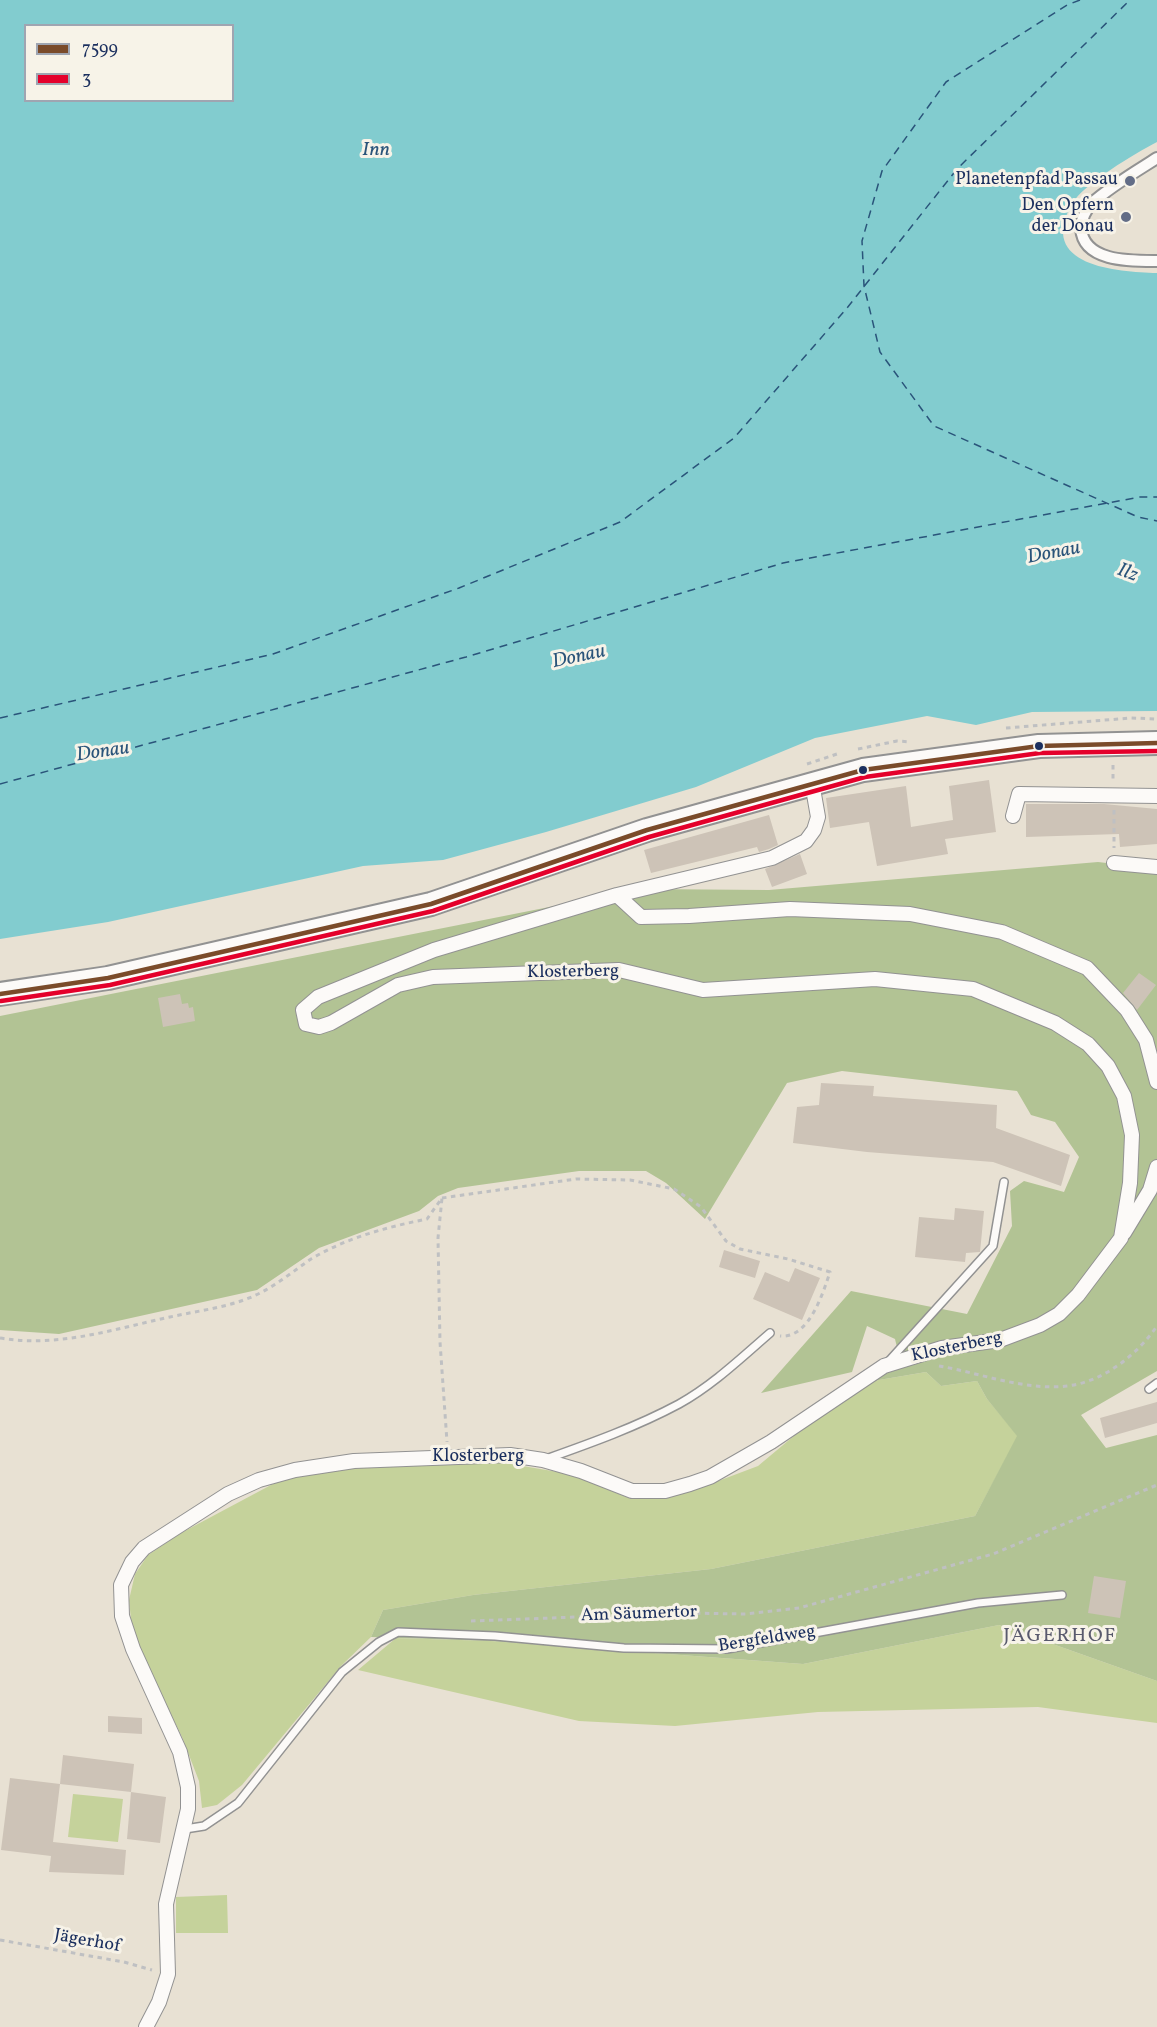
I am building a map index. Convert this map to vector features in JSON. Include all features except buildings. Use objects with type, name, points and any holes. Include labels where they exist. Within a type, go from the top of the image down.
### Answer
[{"type":"main road","points":[[0,994],[108,978],[431,904],[647,830],[863,770],[1039,746],[1157,743]]},
{"type":"street","points":[[1157,158],[1090,204],[1081,222],[1082,240],[1090,250],[1121,259],[1157,261]]},
{"type":"street","name":"Klosterberg","points":[[812,783],[818,817],[814,830],[806,841],[772,858],[617,895],[402,962],[318,997],[303,1010],[306,1024],[320,1027],[331,1023],[381,992],[414,979],[484,975],[619,970],[703,990],[875,979],[974,989],[1055,1023],[1088,1044],[1108,1066],[1124,1096],[1132,1135],[1130,1183],[1121,1238]]},
{"type":"street","points":[[1013,816],[1019,794],[1157,796]]},
{"type":"street","points":[[1114,862],[1157,867]]},
{"type":"street","points":[[617,895],[640,916],[689,916],[790,909],[910,914],[1002,933],[1087,968],[1127,1010],[1146,1040],[1157,1082]]},
{"type":"street","name":"Klosterberg","points":[[146,2027],[159,2002],[168,1974],[166,1904],[185,1829],[188,1787],[180,1752],[133,1649],[122,1616],[121,1585],[132,1562],[160,1536],[228,1494],[259,1480],[295,1470],[354,1461],[510,1455],[543,1460],[632,1491],[665,1491],[710,1477],[771,1442],[884,1366],[942,1348],[1000,1340],[1040,1325],[1059,1314],[1078,1294],[1121,1238],[1150,1190],[1157,1167]]},
{"type":"lane","points":[[884,1366],[993,1246],[1004,1182]]},
{"type":"lane","points":[[543,1460],[633,1427],[680,1403],[717,1379],[770,1333]]},
{"type":"lane","points":[[1149,1389],[1157,1383]]},
{"type":"lane","name":"Bergfeldweg","points":[[185,1829],[204,1826],[238,1803],[342,1672],[379,1642],[398,1632],[495,1636],[624,1648],[727,1649],[978,1603],[1062,1595]]},
{"type":"path","points":[[0,1338],[20,1341],[63,1340],[224,1307],[261,1293],[313,1258],[351,1240],[393,1226],[427,1219],[442,1198],[576,1179],[630,1180],[674,1189],[701,1207],[726,1241],[740,1249],[788,1259],[830,1272],[813,1313],[799,1329],[784,1336],[770,1333]]},
{"type":"path","points":[[442,1198],[438,1238],[440,1342],[447,1458]]},
{"type":"path","points":[[906,1359],[1021,1384],[1067,1386],[1095,1377],[1126,1361],[1148,1339],[1157,1326]]},
{"type":"path","name":"Am Säumertor","points":[[467,1621],[684,1613],[746,1614],[799,1608],[993,1554],[1157,1485]]},
{"type":"path","name":"Jägerhof","points":[[0,1940],[124,1962],[168,1974]]},
{"type":"green space","points":[[1098,862],[1157,869],[1157,1371],[1081,1415],[1106,1448],[1157,1435],[1157,1681],[999,1625],[803,1664],[491,1641],[371,1637],[383,1610],[473,1595],[711,1569],[975,1516],[1017,1436],[987,1399],[977,1381],[941,1386],[926,1372],[873,1381],[901,1364],[895,1339],[867,1326],[852,1372],[761,1393],[851,1291],[967,1314],[1012,1226],[1010,1191],[1024,1181],[1064,1192],[1079,1157],[1055,1122],[1031,1115],[1017,1091],[842,1071],[787,1083],[705,1219],[666,1183],[646,1171],[579,1171],[458,1188],[438,1196],[419,1211],[319,1248],[257,1290],[59,1334],[0,1330],[0,1016],[640,889],[769,890]]},
{"type":"green space","points":[[926,1372],[941,1386],[977,1381],[987,1399],[1018,1436],[975,1516],[711,1569],[473,1595],[383,1610],[371,1637],[341,1666],[242,1785],[217,1805],[202,1808],[199,1781],[182,1737],[142,1655],[132,1629],[129,1600],[135,1574],[148,1555],[181,1533],[286,1477],[330,1470],[437,1463],[505,1463],[570,1474],[631,1499],[662,1496],[705,1486],[758,1466],[795,1435],[873,1381]]},
{"type":"green space","points":[[999,1625],[1157,1681],[1157,1723],[1038,1707],[818,1712],[675,1726],[579,1721],[358,1670],[396,1638],[491,1641],[803,1664]]},
{"type":"green space","points":[[73,1794],[123,1799],[118,1842],[68,1837]]},
{"type":"green space","points":[[227,1895],[228,1933],[176,1933],[176,1897]]},
{"type":"water","points":[[0,0],[1157,0],[1157,142],[1111,170],[1078,196],[1072,204],[1064,225],[1064,241],[1073,253],[1103,267],[1122,271],[1157,273],[1157,711],[1032,712],[976,725],[927,716],[815,738],[696,787],[443,860],[363,866],[108,922],[0,939]]},
{"type":"ferry route","points":[[1080,0],[1067,5],[946,82],[882,171],[862,241],[864,286],[880,352],[934,426],[1138,517],[1157,521]]},
{"type":"ferry route","points":[[0,718],[273,654],[459,588],[620,522],[734,438],[847,308],[957,169],[1130,0]]},
{"type":"ferry route","points":[[0,784],[466,657],[783,563],[1140,497],[1157,497]]},
{"type":"transit line","name":"7599","points":[[0,994],[108,978],[431,904],[647,830],[863,770],[1039,746],[1157,743]]},
{"type":"transit line","name":"3","points":[[1,1001],[110,985],[433,911],[649,837],[865,777],[1040,753],[1157,751]]},
{"type":"place","name":"Planetenpfad Passau","points":[[1130,181]]},
{"type":"place","name":"Den Opfern der Donau","points":[[1126,217]]},
{"type":"district","name":"JÄGERHOF","points":[[1060,1637]]},
{"type":"water label","name":"Inn","points":[[376,151]]},
{"type":"water label","name":"Donau","points":[[1054,554]]},
{"type":"water label","name":"Ilz","points":[[1127,574]]},
{"type":"water label","name":"Donau","points":[[579,658]]},
{"type":"water label","name":"Donau","points":[[103,753]]}]
